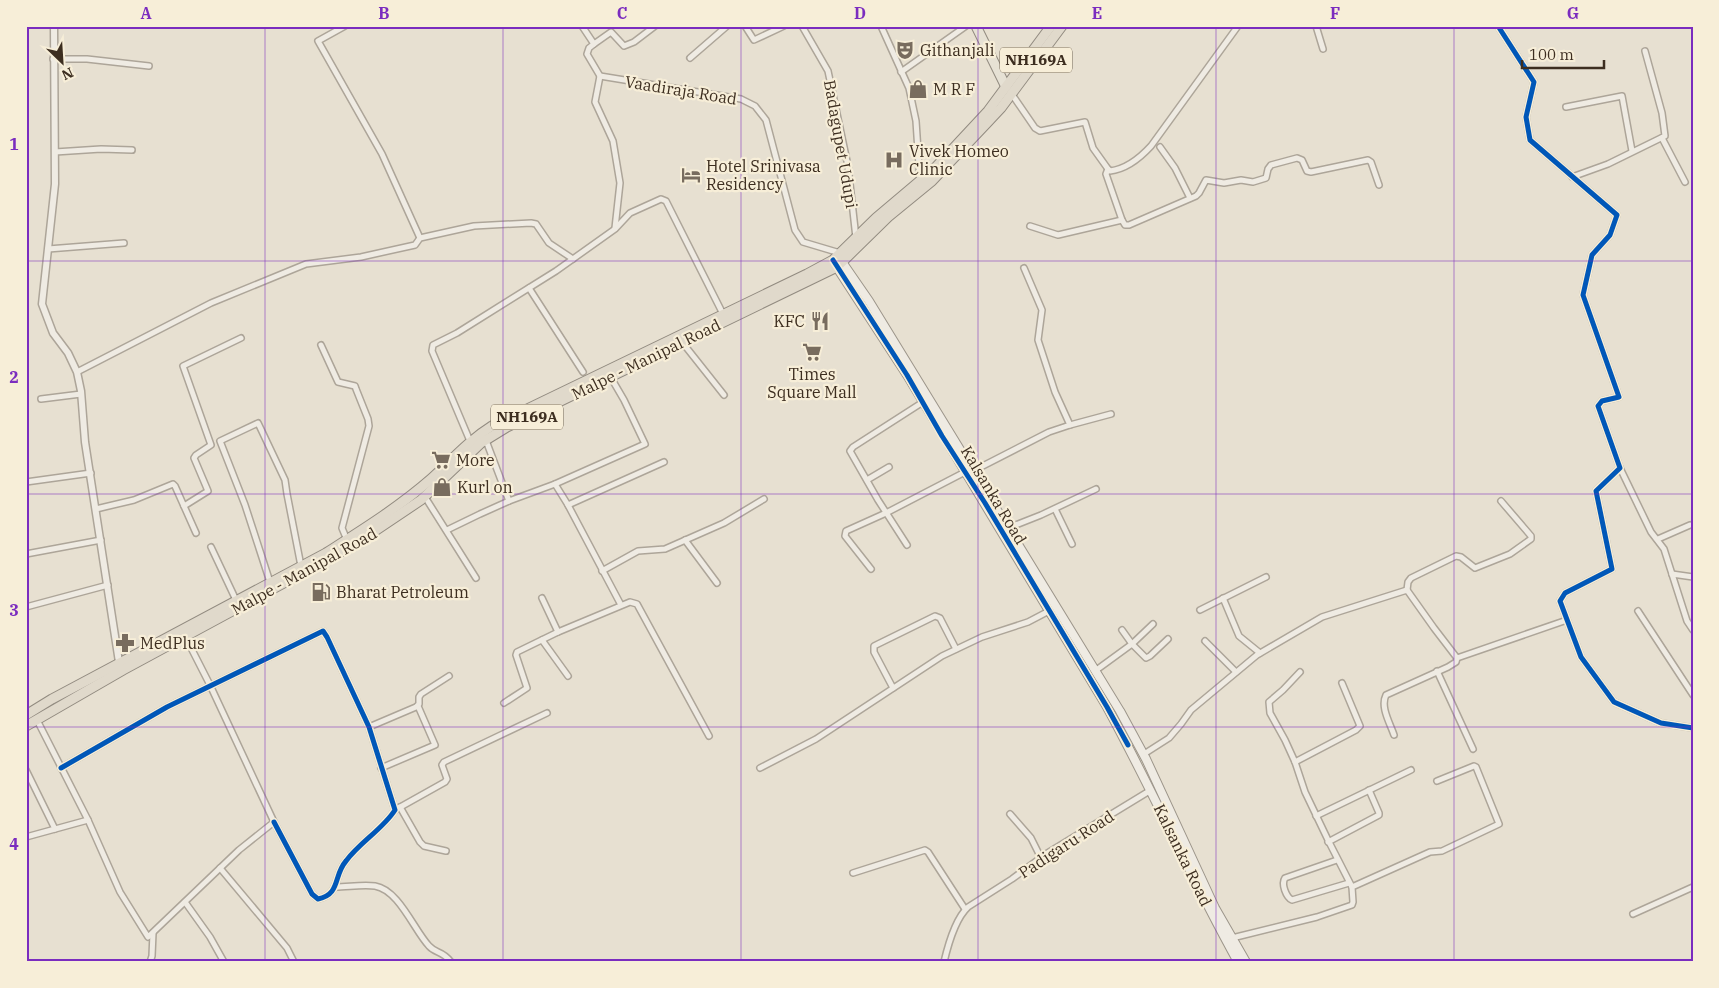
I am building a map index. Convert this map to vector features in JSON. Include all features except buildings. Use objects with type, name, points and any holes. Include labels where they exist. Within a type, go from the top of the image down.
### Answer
[{"type":"highway","name":"Malpe - Manipal Road","points":[[26,716],[52,699],[119,662],[347,540],[386,514],[422,486],[470,441],[507,427],[682,342],[838,259],[932,181],[987,123],[1051,26]]},
{"type":"highway","name":"Malpe - Manipal Road","points":[[26,726],[185,636],[354,545],[425,497],[484,436],[512,416],[838,259],[876,218],[920,182],[1009,90],[1062,26]]},
{"type":"highway","points":[[52,699],[57,708]]},
{"type":"main road","points":[[976,26],[1009,90]]},
{"type":"main road","points":[[838,259],[869,301],[969,472],[1008,528],[1120,711],[1144,754],[1216,908],[1246,962]]},
{"type":"main road","name":"Kalsanka Road","points":[[838,259],[922,402],[969,472],[1107,707],[1151,790],[1200,892],[1238,962]]},
{"type":"street","points":[[54,26],[55,184],[42,304],[54,333],[68,353],[77,372],[85,442],[119,662]]},
{"type":"street","points":[[345,26],[318,42],[382,154],[420,238]]},
{"type":"street","points":[[582,26],[594,44]]},
{"type":"street","points":[[608,26],[624,46],[634,42],[655,26]]},
{"type":"street","points":[[690,58],[727,26]]},
{"type":"street","points":[[745,26],[754,40],[784,26]]},
{"type":"street","name":"Badagupet Udupi","points":[[802,26],[828,71],[848,166],[856,238]]},
{"type":"street","points":[[881,26],[909,88],[916,121],[920,182]]},
{"type":"street","points":[[901,72],[966,26]]},
{"type":"street","points":[[1009,90],[1035,128],[1040,131],[1085,122],[1093,148],[1108,169],[1112,171],[1134,163],[1152,146],[1238,26]]},
{"type":"street","points":[[1316,26],[1323,49]]},
{"type":"street","points":[[1498,26],[1534,82],[1526,117],[1530,140],[1617,215],[1610,235],[1592,255],[1583,295],[1619,397],[1602,401],[1598,406],[1620,468],[1651,532],[1664,548],[1687,621],[1693,630]]},
{"type":"street","points":[[611,32],[589,48],[586,54],[600,76],[595,102],[613,141],[620,183],[615,229]]},
{"type":"street","points":[[1572,177],[1608,164],[1665,136],[1663,117],[1645,51]]},
{"type":"street","points":[[53,59],[87,58],[149,66]]},
{"type":"street","name":"Vaadiraja Road","points":[[600,76],[741,99],[755,106],[766,120],[795,230],[803,242],[838,259]]},
{"type":"street","points":[[1566,107],[1622,96],[1632,151]]},
{"type":"street","points":[[1662,138],[1685,182]]},
{"type":"street","points":[[1160,146],[1175,168],[1190,198]]},
{"type":"street","points":[[54,152],[101,149],[132,150]]},
{"type":"street","points":[[1108,169],[1106,174],[1122,220],[1126,225],[1198,194],[1206,180],[1224,183],[1241,180],[1256,182],[1266,178],[1268,169],[1272,165],[1297,158],[1302,160],[1307,171],[1311,172],[1368,160],[1371,162],[1379,185]]},
{"type":"street","points":[[470,441],[432,347],[436,343],[458,333],[573,259],[615,229],[630,213],[660,199],[664,199],[676,218],[722,314]]},
{"type":"street","points":[[1030,226],[1058,235],[1122,220]]},
{"type":"street","points":[[77,372],[211,303],[310,262],[361,257],[415,245],[420,238],[474,226],[534,223],[549,243],[573,259]]},
{"type":"street","points":[[48,249],[124,243]]},
{"type":"street","points":[[1024,268],[1042,310],[1038,340],[1055,392],[1070,425]]},
{"type":"street","points":[[529,288],[583,372]]},
{"type":"street","points":[[211,446],[184,366],[241,338]]},
{"type":"street","points":[[682,342],[724,395]]},
{"type":"street","points":[[321,345],[338,382],[355,386],[369,422],[342,528],[347,540]]},
{"type":"street","points":[[447,530],[509,501],[555,484],[645,444],[610,376]]},
{"type":"street","points":[[41,399],[81,394]]},
{"type":"street","points":[[906,544],[850,451],[853,447],[922,402]]},
{"type":"street","points":[[871,569],[845,533],[1049,432],[1111,414]]},
{"type":"street","points":[[184,506],[208,491],[194,458],[196,455],[258,423],[285,480],[286,494],[301,566]]},
{"type":"street","points":[[484,436],[509,501]]},
{"type":"street","points":[[220,441],[245,504],[270,582]]},
{"type":"street","points":[[568,505],[664,462]]},
{"type":"street","points":[[867,480],[888,467]]},
{"type":"street","points":[[1620,468],[1596,491],[1612,569],[1565,593],[1560,600],[1581,657],[1614,702],[1661,723],[1693,728]]},
{"type":"street","points":[[26,482],[90,473]]},
{"type":"street","points":[[96,509],[134,500],[173,484],[196,533]]},
{"type":"street","points":[[555,484],[621,605]]},
{"type":"street","points":[[1008,528],[1055,509],[1096,489]]},
{"type":"street","points":[[425,497],[476,578]]},
{"type":"street","points":[[602,571],[638,551],[665,549],[724,523],[764,499]]},
{"type":"street","points":[[1457,658],[1407,590],[1408,582],[1411,578],[1456,556],[1461,557],[1475,568],[1510,554],[1531,539],[1531,536],[1501,501]]},
{"type":"street","points":[[1055,509],[1072,544]]},
{"type":"street","points":[[1658,539],[1690,525]]},
{"type":"street","points":[[26,554],[101,540]]},
{"type":"street","points":[[684,540],[717,583]]},
{"type":"street","points":[[211,547],[236,600]]},
{"type":"street","points":[[1672,574],[1693,577]]},
{"type":"street","points":[[1200,610],[1266,577]]},
{"type":"street","points":[[26,607],[108,585]]},
{"type":"street","points":[[1144,754],[1169,738],[1190,710],[1260,653],[1322,617],[1407,590]]},
{"type":"street","points":[[542,598],[558,632]]},
{"type":"street","points":[[1223,598],[1239,636],[1260,653]]},
{"type":"street","points":[[504,703],[527,688],[516,653],[558,632],[630,602],[637,604],[709,736]]},
{"type":"street","points":[[760,768],[816,738],[923,668],[956,649],[982,637],[1028,622],[1049,611]]},
{"type":"street","points":[[1638,612],[1693,694]]},
{"type":"street","points":[[893,688],[874,652],[874,646],[935,616],[940,618],[956,649]]},
{"type":"street","points":[[1394,735],[1383,706],[1383,700],[1386,696],[1456,662],[1457,658],[1567,620]]},
{"type":"street","points":[[1095,671],[1132,644],[1153,624]]},
{"type":"street","points":[[1122,630],[1132,644],[1146,658],[1168,639]]},
{"type":"street","points":[[61,768],[167,707],[323,631],[369,727],[381,768],[398,809],[424,846],[446,852]]},
{"type":"street","points":[[185,636],[274,822],[314,897],[320,898],[329,895],[336,887],[337,875],[346,859],[398,809],[447,780],[442,765],[444,762],[547,713]]},
{"type":"street","points":[[542,640],[568,676]]},
{"type":"street","points":[[1205,641],[1236,672]]},
{"type":"street","points":[[1437,671],[1473,749]]},
{"type":"street","points":[[1232,938],[1317,917],[1352,905],[1354,902],[1350,885],[1305,792],[1295,762],[1270,713],[1268,705],[1270,700],[1283,690],[1300,672]]},
{"type":"street","points":[[381,768],[436,745],[418,706],[421,694],[449,676]]},
{"type":"street","points":[[1295,762],[1356,730],[1360,726],[1342,683]]},
{"type":"street","points":[[369,727],[418,706]]},
{"type":"street","points":[[37,720],[88,820],[120,892],[148,937],[239,850],[274,822]]},
{"type":"street","points":[[1337,860],[1285,878],[1284,884],[1288,897],[1292,900],[1350,885],[1430,852],[1442,851],[1499,824],[1476,767],[1474,766],[1437,781]]},
{"type":"street","points":[[26,770],[55,829]]},
{"type":"street","points":[[1316,816],[1411,770]]},
{"type":"street","name":"Padigaru Road","points":[[965,909],[1041,858],[1151,790]]},
{"type":"street","points":[[1328,842],[1379,815],[1369,790]]},
{"type":"street","points":[[1010,814],[1031,838],[1041,858]]},
{"type":"street","points":[[26,837],[88,820]]},
{"type":"street","points":[[853,873],[925,850],[928,852],[965,909],[948,942],[944,962]]},
{"type":"street","points":[[220,868],[287,948],[294,962]]},
{"type":"street","points":[[336,887],[375,886],[385,890],[395,897],[429,946],[444,953],[451,962]]},
{"type":"street","points":[[1633,914],[1693,887]]},
{"type":"street","points":[[184,902],[210,937],[224,962]]},
{"type":"street","points":[[150,962],[152,956],[152,933]]},
{"type":"cycle path","points":[[1498,26],[1534,82],[1526,117],[1530,140],[1617,215],[1610,235],[1592,255],[1583,295],[1619,397],[1602,401],[1598,406],[1620,468],[1596,491],[1612,569],[1565,593],[1560,601],[1581,657],[1614,702],[1661,723],[1693,728]]},
{"type":"cycle path","points":[[833,260],[907,375],[942,436],[985,503],[1128,745]]},
{"type":"cycle path","points":[[61,768],[167,707],[323,631],[369,727],[395,810],[346,861],[334,889],[325,897],[318,899],[312,894],[274,822]]},
{"type":"place","name":"Githanjali","points":[[905,50]]},
{"type":"place","name":"M R F","points":[[918,89]]},
{"type":"place","name":"Vivek Homeo Clinic","points":[[894,160]]},
{"type":"place","name":"Hotel Srinivasa Residency","points":[[691,175]]},
{"type":"place","name":"KFC","points":[[820,321]]},
{"type":"place","name":"Times Square Mall","points":[[812,352]]},
{"type":"place","name":"More","points":[[441,460]]},
{"type":"place","name":"Kurl on","points":[[442,487]]},
{"type":"place","name":"Bharat Petroleum","points":[[321,592]]},
{"type":"place","name":"MedPlus","points":[[125,643]]}]
